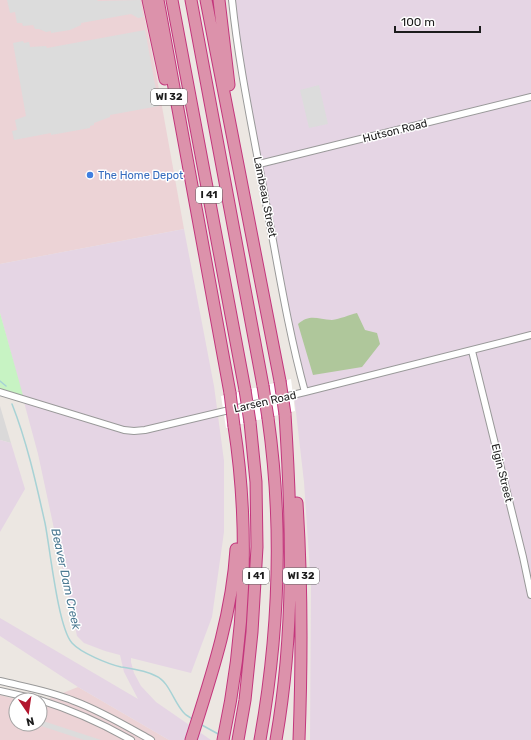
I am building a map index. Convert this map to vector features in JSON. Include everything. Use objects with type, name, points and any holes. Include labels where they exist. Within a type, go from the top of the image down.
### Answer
[{"type":"highway","name":"WI 32","points":[[148,0],[182,156],[193,193],[230,393],[240,473],[243,521]]},
{"type":"highway","points":[[158,0],[193,193]]},
{"type":"highway","name":"I 41","points":[[172,0],[245,390],[256,482],[257,547],[252,632],[239,735]]},
{"type":"highway","name":"I 41","points":[[191,0],[263,386],[273,459],[277,575],[271,657],[260,740]]},
{"type":"highway","points":[[206,0],[239,167]]},
{"type":"highway","name":"WI 32","points":[[219,0],[239,167],[280,380],[296,483],[300,551],[302,640],[299,740]]},
{"type":"highway","points":[[276,740],[287,656],[291,587],[290,509],[285,414]]},
{"type":"highway","points":[[191,740],[213,670],[228,613],[233,584],[237,541],[243,521]]},
{"type":"highway","points":[[223,740],[234,675],[242,591],[243,521]]},
{"type":"highway","points":[[218,740],[226,716]]},
{"type":"street","name":"Lambeau Street","points":[[232,0],[236,35],[259,164],[295,355],[305,392]]},
{"type":"street","name":"Hutson Road","points":[[259,164],[531,97]]},
{"type":"street","name":"Larsen Road","points":[[0,392],[124,430],[145,430],[531,336]]},
{"type":"street","name":"Elgin Street","points":[[472,351],[531,595]]},
{"type":"street","points":[[0,681],[30,687],[74,700],[151,740]]},
{"type":"street","points":[[48,703],[95,721],[130,740]]},
{"type":"shaded area","points":[[0,0],[141,0],[156,73],[184,229],[0,264]]},
{"type":"shaded area","points":[[7,0],[140,0],[143,17],[138,18],[131,14],[81,23],[81,25],[70,30],[51,33],[51,31],[46,32],[35,29],[33,25],[23,26],[22,23],[17,23],[15,12],[10,13]]},
{"type":"shaded area","points":[[232,0],[531,0],[531,740],[310,740],[311,587],[304,482],[294,395],[305,393],[295,355]]},
{"type":"shaded area","points":[[145,30],[159,106],[110,115],[110,117],[94,123],[94,125],[90,126],[90,128],[14,140],[12,131],[17,130],[15,120],[26,116],[13,43],[23,41],[24,43],[29,42],[30,47],[46,46],[47,48]]},
{"type":"shaded area","points":[[319,85],[328,124],[309,128],[300,90]]},
{"type":"shaded area","points":[[184,229],[214,386],[224,461],[224,532],[212,617],[191,673],[131,658],[131,662],[134,673],[141,686],[156,702],[211,740],[169,740],[78,687],[0,636],[0,618],[138,699],[124,672],[120,655],[84,643],[77,636],[38,454],[0,313],[0,264]]},
{"type":"shaded area","points":[[0,406],[11,443],[0,440]]},
{"type":"shaded area","points":[[0,440],[11,443],[25,489],[0,532]]},
{"type":"shaded area","points":[[78,687],[169,740],[0,740],[0,695],[8,697],[8,732],[48,732],[48,699]]},
{"type":"shaded area","points":[[48,723],[101,740],[84,740],[48,728]]},
{"type":"green space","points":[[0,313],[24,399],[0,392]]},
{"type":"green space","points":[[357,313],[365,330],[377,333],[380,344],[362,367],[313,375],[298,324],[311,318],[332,320]]},
{"type":"pier","points":[[291,379],[295,411],[226,428],[221,396]]},
{"type":"waterway","name":"Beaver Dam Creek","points":[[0,381],[6,386]]},
{"type":"waterway","name":"Beaver Dam Creek","points":[[12,404],[27,448],[35,478],[45,523],[55,587],[67,635],[76,647],[95,658],[116,666],[147,672],[161,679],[181,710],[192,719]]},
{"type":"waterway","name":"Beaver Dam Creek","points":[[200,724],[220,735]]},
{"type":"place","name":"The Home Depot","points":[[90,175]]}]
